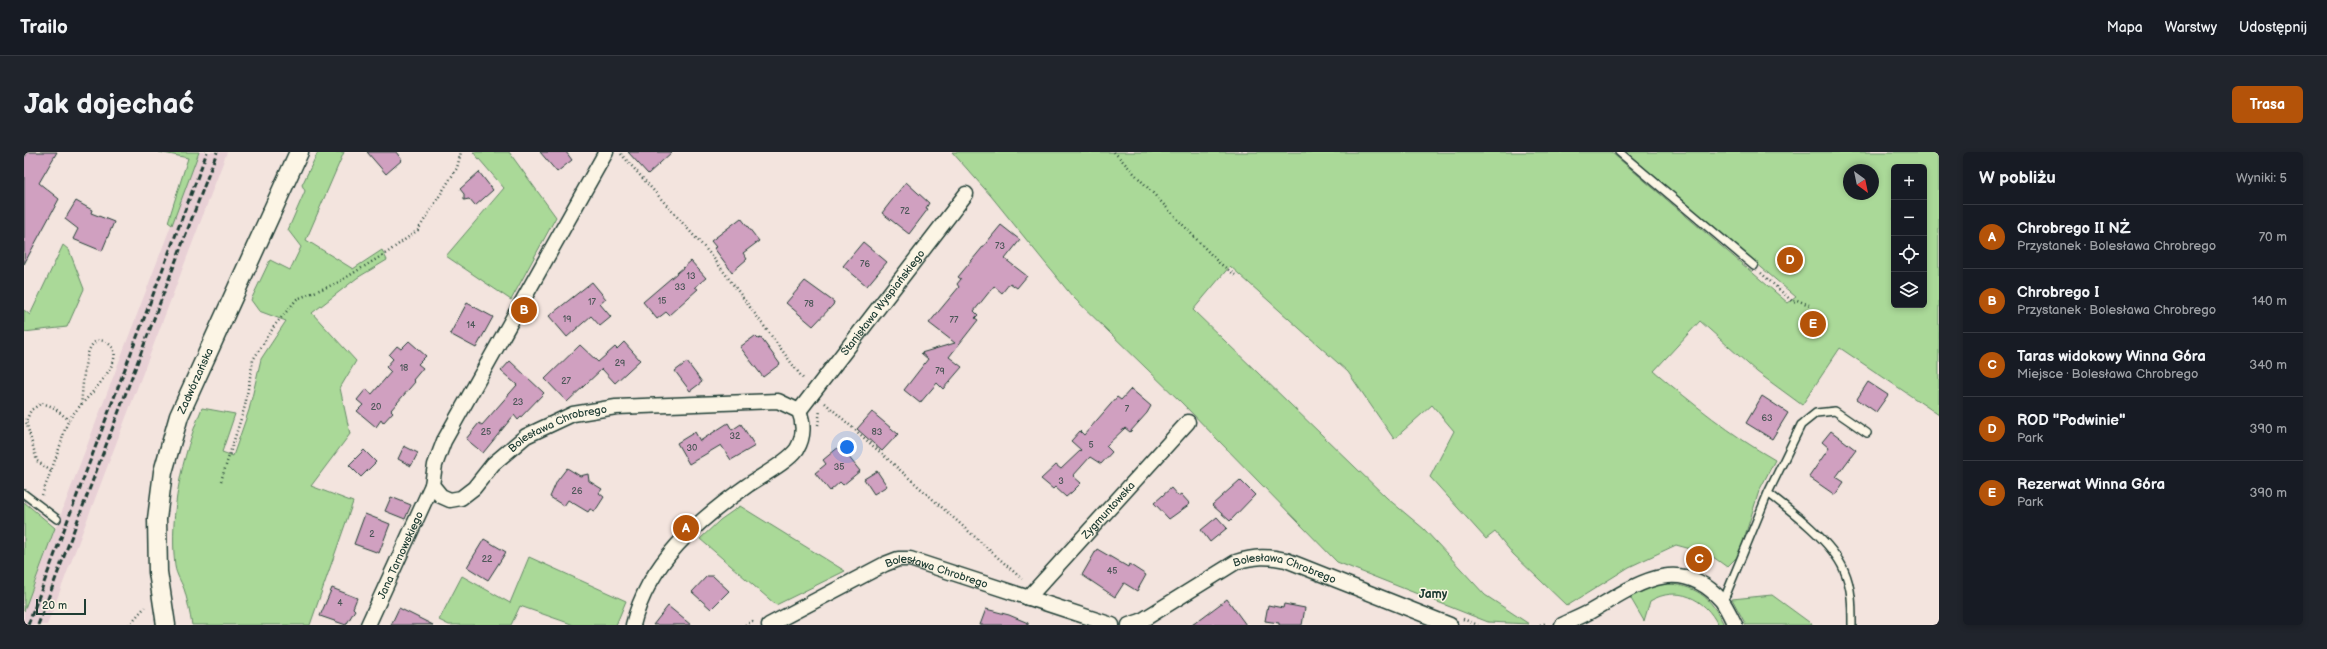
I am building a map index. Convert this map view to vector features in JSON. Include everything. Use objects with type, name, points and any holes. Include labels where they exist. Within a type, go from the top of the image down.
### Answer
[{"type":"street","name":"Zadwórzańska","points":[[164,624],[158,572],[157,519],[163,472],[177,423],[205,355],[299,152]]},
{"type":"street","points":[[432,485],[435,465],[444,441],[606,152]]},
{"type":"street","name":"Stanisława Wyspiańskiego","points":[[798,411],[966,194]]},
{"type":"street","name":"Bolesława Chrobrego","points":[[432,485],[441,496],[450,500],[461,498],[474,488],[493,464],[526,436],[573,414],[616,406],[778,401],[798,411]]},
{"type":"street","points":[[633,625],[638,605],[657,570],[680,541],[717,507],[796,450],[803,428],[802,419],[798,411]]},
{"type":"street","name":"Zygmuntowska","points":[[1032,593],[1188,422]]},
{"type":"street","name":"Jana Tarnowskiego","points":[[368,625],[432,485]]},
{"type":"street","name":"Bolesława Chrobrego","points":[[1129,625],[1141,621],[1236,562],[1252,557],[1266,556],[1286,560],[1454,621]]},
{"type":"street","name":"Bolesława Chrobrego","points":[[769,625],[885,564],[898,560],[910,559],[1032,593],[1112,625]]},
{"type":"street","points":[[1562,625],[1591,611],[1628,588],[1657,577],[1674,575],[1687,577],[1706,586],[1722,602],[1735,625]]},
{"type":"lane","points":[[1619,152],[1754,266]]},
{"type":"lane","points":[[1722,602],[1768,494],[1801,425],[1807,418],[1816,413],[1835,411],[1867,433]]},
{"type":"lane","points":[[24,494],[57,519]]},
{"type":"lane","points":[[1768,494],[1787,508],[1834,553],[1844,569],[1849,586],[1852,625]]},
{"type":"path","points":[[221,481],[245,406],[253,360],[275,324],[297,299],[337,283],[388,252],[418,230],[457,168],[461,152]]},
{"type":"path","points":[[619,152],[712,256],[807,386],[814,392]]},
{"type":"path","points":[[1114,152],[1218,262],[1235,275]]},
{"type":"path","points":[[1754,266],[1793,302],[1797,300],[1809,305]]},
{"type":"path","points":[[39,505],[69,420],[81,406],[107,374],[114,361],[115,352],[105,341],[97,341],[90,346],[86,357],[81,406]]},
{"type":"path","points":[[51,472],[37,461],[26,421],[31,410],[42,403],[53,406],[69,420]]},
{"type":"path","points":[[825,403],[1025,582],[1024,586],[1032,593]]},
{"type":"path","points":[[1454,621],[1478,625]]},
{"type":"shaded area","points":[[199,152],[227,152],[47,625],[24,625],[24,611]]},
{"type":"green space","points":[[159,152],[199,152],[172,225],[168,222],[188,158]]},
{"type":"green space","points":[[318,152],[344,152],[306,240],[353,269],[382,250],[387,260],[357,278],[312,313],[356,361],[340,388],[350,434],[311,486],[353,502],[310,625],[192,625],[185,592],[175,566],[174,546],[176,505],[188,445],[202,408],[235,414],[222,452],[233,456],[249,410],[261,359],[286,321],[259,311],[251,300],[270,260],[290,270],[301,247],[288,230],[305,191],[302,185]]},
{"type":"green space","points":[[473,152],[509,152],[556,217],[511,300],[446,256],[504,188]]},
{"type":"green space","points":[[952,152],[1611,152],[1788,303],[1796,297],[1626,152],[1939,152],[1939,415],[1840,348],[1802,405],[1757,372],[1700,321],[1654,371],[1713,418],[1743,440],[1775,460],[1759,491],[1739,555],[1727,567],[1709,554],[1676,545],[1629,567],[1567,606],[1513,554],[1495,532],[1486,539],[1430,477],[1454,431],[1432,405],[1394,439],[1348,372],[1230,266],[1193,310],[1387,498],[1424,529],[1485,595],[1529,624],[1488,622],[1337,562],[1182,403],[1072,296],[991,196]]},
{"type":"green space","points":[[63,245],[69,250],[84,289],[67,327],[24,332],[24,310],[30,315]]},
{"type":"green space","points":[[24,502],[55,528],[24,611]]},
{"type":"green space","points":[[740,506],[845,571],[776,605],[700,539],[720,520]]},
{"type":"green space","points":[[529,557],[626,601],[616,625],[574,625],[520,606],[511,625],[449,625],[439,620],[462,576],[510,603]]},
{"type":"green space","points":[[1663,583],[1675,584],[1701,594],[1713,606],[1724,625],[1718,625],[1706,608],[1698,601],[1680,594],[1660,596],[1650,601],[1644,621],[1630,597],[1647,588]]},
{"type":"green space","points":[[1772,595],[1813,625],[1746,625],[1732,599]]},
{"type":"building","points":[[28,152],[57,152],[39,183],[59,199],[24,264],[24,158]]},
{"type":"building","points":[[367,152],[396,152],[402,160],[386,174]]},
{"type":"building","points":[[540,152],[566,152],[572,160],[557,172]]},
{"type":"building","points":[[628,152],[672,152],[648,174]]},
{"type":"building","points":[[479,172],[493,190],[475,206],[469,199],[464,200],[464,194],[460,189]]},
{"type":"building","points":[[906,182],[929,203],[926,208],[928,209],[909,234],[882,213]]},
{"type":"building","points":[[76,201],[92,210],[91,213],[114,222],[102,251],[73,239],[78,229],[65,219]]},
{"type":"building","points":[[741,218],[759,241],[743,253],[747,259],[732,272],[714,248],[716,247],[711,241]]},
{"type":"building","points":[[1001,225],[1020,240],[1005,259],[1027,276],[1017,288],[1010,283],[1002,293],[994,286],[974,311],[978,315],[975,318],[978,320],[949,357],[962,367],[943,389],[937,383],[920,403],[904,390],[928,359],[921,353],[955,343],[929,323],[959,287],[957,284],[961,279],[958,277]]},
{"type":"building","points":[[863,242],[887,262],[867,286],[843,266]]},
{"type":"building","points":[[691,261],[706,278],[695,287],[698,289],[669,315],[666,312],[657,319],[643,302]]},
{"type":"building","points":[[805,281],[834,302],[833,305],[813,326],[786,303]]},
{"type":"building","points":[[592,282],[606,299],[600,304],[611,317],[600,326],[591,316],[567,337],[549,316]]},
{"type":"building","points":[[467,303],[493,317],[476,348],[450,334]]},
{"type":"building","points":[[755,336],[758,339],[761,338],[780,364],[763,377],[740,347]]},
{"type":"building","points":[[409,341],[426,356],[418,364],[423,368],[413,380],[415,382],[391,410],[393,412],[383,423],[381,420],[376,427],[357,411],[363,405],[357,400],[366,389],[372,394],[391,372],[386,367],[393,359],[389,355],[397,346],[401,349]]},
{"type":"building","points":[[624,342],[640,360],[615,383],[602,369],[567,402],[545,379],[580,345],[598,362],[615,347],[617,349]]},
{"type":"building","points":[[510,361],[544,393],[518,420],[514,415],[483,453],[466,439],[479,423],[482,425],[517,385],[501,371]]},
{"type":"building","points":[[687,362],[702,382],[690,391],[675,371]]},
{"type":"building","points":[[1868,382],[1888,395],[1876,412],[1857,399]]},
{"type":"building","points":[[1131,389],[1151,406],[1147,413],[1130,432],[1125,428],[1106,446],[1112,452],[1101,464],[1090,457],[1073,476],[1081,483],[1066,497],[1055,487],[1053,489],[1041,479],[1056,465],[1061,469],[1081,450],[1071,441],[1080,431],[1084,435],[1117,397],[1121,400]]},
{"type":"building","points":[[1762,396],[1788,413],[1772,439],[1746,423]]},
{"type":"building","points":[[872,412],[898,434],[882,451],[857,429]]},
{"type":"building","points":[[728,423],[732,430],[741,424],[755,446],[731,460],[721,445],[689,464],[677,443],[695,432],[700,441]]},
{"type":"building","points":[[1831,431],[1856,450],[1836,477],[1844,482],[1835,495],[1809,477],[1829,448],[1822,442]]},
{"type":"building","points":[[404,446],[418,453],[411,466],[398,459]]},
{"type":"building","points":[[840,446],[860,471],[843,485],[840,482],[830,491],[815,473],[826,464],[823,460]]},
{"type":"building","points":[[364,450],[376,462],[361,477],[349,465]]},
{"type":"building","points":[[567,468],[580,476],[588,474],[589,481],[602,489],[599,493],[604,497],[595,511],[590,509],[588,512],[568,500],[564,506],[550,497],[557,481]]},
{"type":"building","points":[[877,471],[887,486],[874,494],[864,479]]},
{"type":"building","points":[[1240,480],[1255,495],[1230,521],[1212,505]]},
{"type":"building","points":[[1171,488],[1178,496],[1181,494],[1190,504],[1169,519],[1154,503]]},
{"type":"building","points":[[391,497],[411,505],[405,519],[385,511]]},
{"type":"building","points":[[365,514],[390,524],[379,553],[354,544]]},
{"type":"building","points":[[1217,517],[1227,528],[1210,542],[1201,530]]},
{"type":"building","points":[[484,539],[506,552],[488,580],[467,567]]},
{"type":"building","points":[[1097,549],[1128,567],[1129,564],[1146,575],[1137,591],[1124,583],[1115,597],[1082,575]]},
{"type":"building","points":[[707,576],[713,576],[729,591],[711,609],[692,592]]},
{"type":"building","points":[[332,588],[357,598],[353,608],[355,610],[346,625],[320,616]]},
{"type":"building","points":[[1227,599],[1246,625],[1192,625]]},
{"type":"building","points":[[1284,604],[1305,608],[1302,625],[1279,625],[1279,623],[1265,621],[1268,605],[1283,608]]},
{"type":"building","points":[[668,606],[691,625],[653,625]]},
{"type":"building","points":[[399,608],[433,625],[391,625]]},
{"type":"building","points":[[986,609],[1009,615],[1028,623],[1028,625],[980,625]]},
{"type":"railway","points":[[28,625],[207,152]]},
{"type":"railway","points":[[38,625],[217,152]]},
{"type":"place","name":"ROD \"Podwinie\"","points":[[1790,260]]},
{"type":"place","name":"Chrobrego I","points":[[524,310]]},
{"type":"place","name":"Rezerwat Winna Góra","points":[[1813,324]]},
{"type":"place","name":"Chrobrego II NŻ","points":[[686,528]]},
{"type":"place","name":"Taras widokowy Winna Góra","points":[[1699,559]]},
{"type":"district","name":"Jamy","points":[[1433,594]]}]
